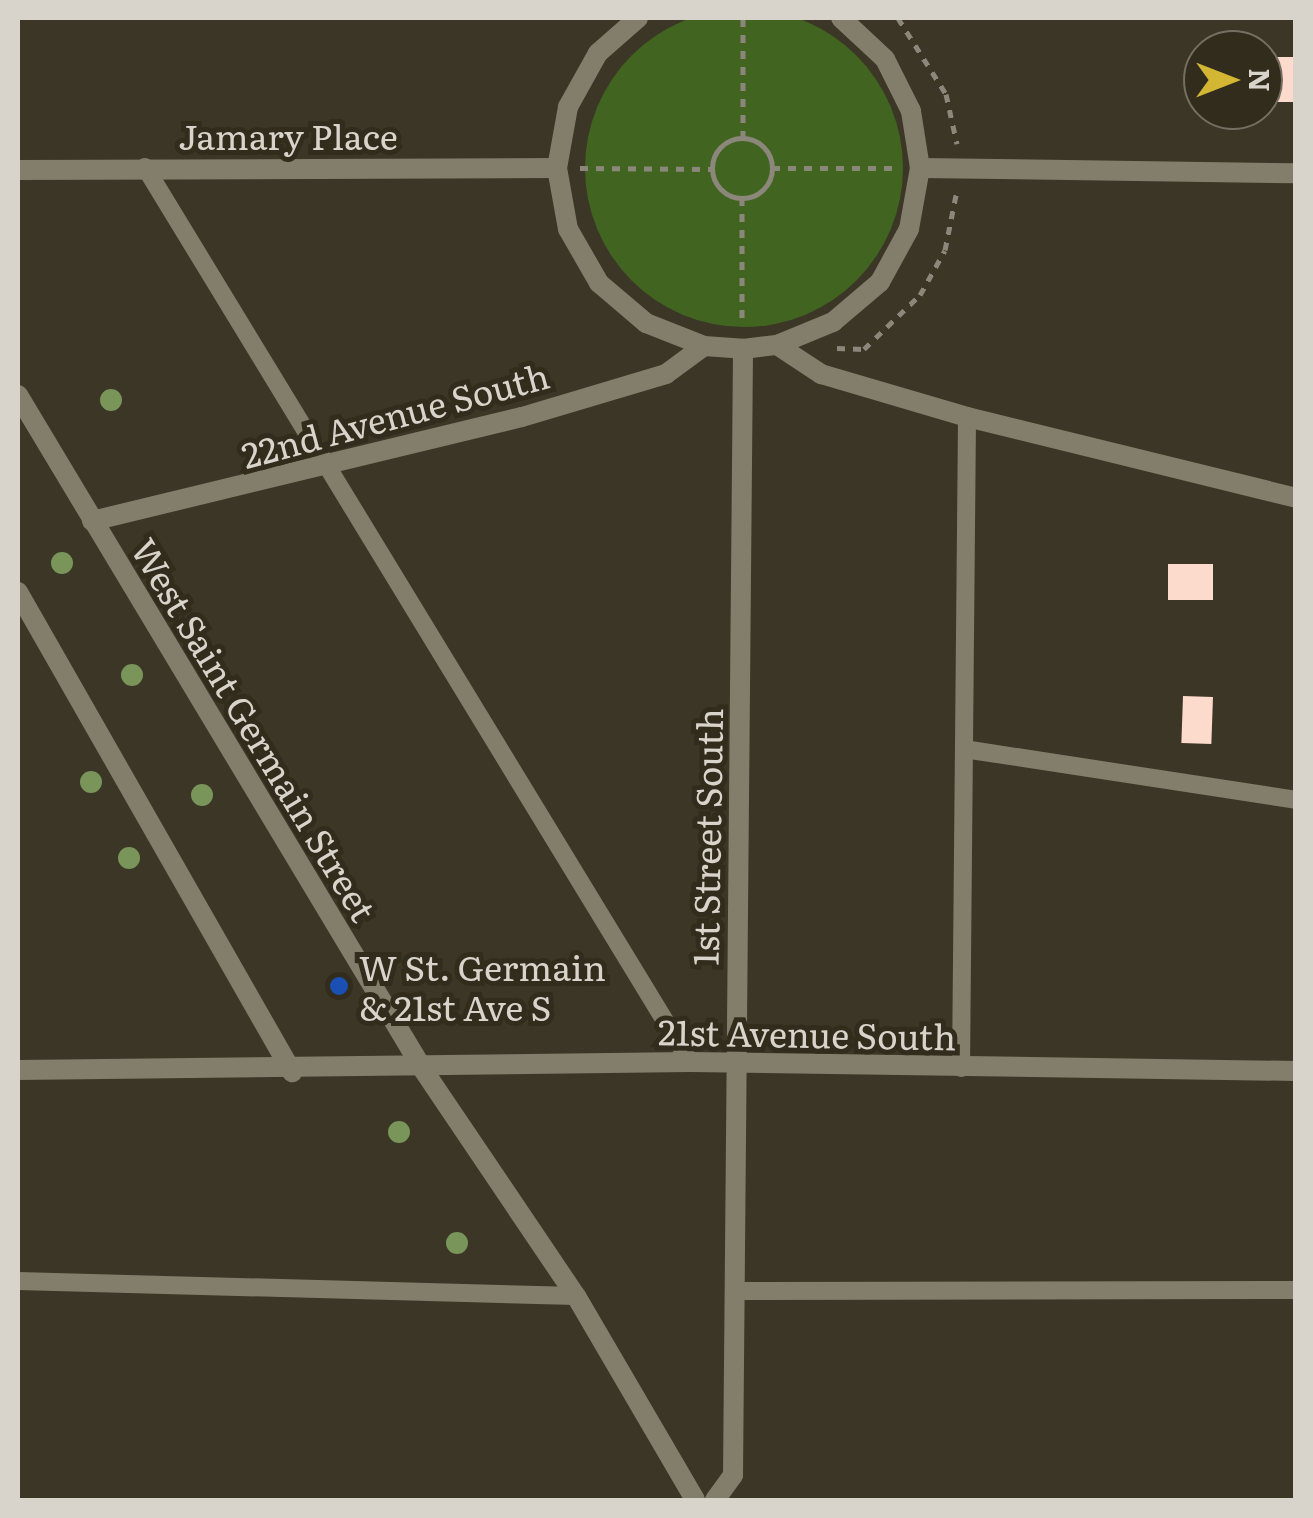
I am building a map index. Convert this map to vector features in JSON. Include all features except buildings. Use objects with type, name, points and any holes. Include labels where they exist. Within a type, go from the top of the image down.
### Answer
[{"type":"street","points":[[638,18],[598,52],[568,107],[558,168],[568,229],[599,283],[646,324],[704,346],[742,349],[777,345],[834,322],[880,282],[910,229],[920,168],[911,111],[885,59],[842,18]]},
{"type":"street","name":"Jamary Place","points":[[18,170],[558,168]]},
{"type":"street","points":[[920,168],[1296,174]]},
{"type":"street","points":[[777,345],[820,374],[967,417],[1296,498]]},
{"type":"street","name":"22nd Avenue South","points":[[92,522],[334,467],[666,374],[704,346]]},
{"type":"street","name":"1st Street South","points":[[715,1500],[733,1475],[742,349]]},
{"type":"street","name":"West Saint Germain Street","points":[[18,395],[422,1068],[576,1296],[695,1500]]},
{"type":"street","points":[[18,592],[292,1072]]},
{"type":"street","name":"21st Avenue South","points":[[18,1070],[292,1072],[690,1062],[1296,1071]]},
{"type":"lane","points":[[146,167],[334,467],[690,1062]]},
{"type":"lane","points":[[961,1068],[967,417]]},
{"type":"lane","points":[[964,749],[1296,800]]},
{"type":"lane","points":[[18,1281],[576,1296]]},
{"type":"lane","points":[[735,1291],[1296,1290]]},
{"type":"path","points":[[742,138],[743,18]]},
{"type":"path","points":[[742,138],[760,144],[772,168],[766,186],[742,198],[724,193],[712,169],[724,144],[742,138]]},
{"type":"path","points":[[558,168],[712,169]]},
{"type":"path","points":[[772,168],[920,168]]},
{"type":"path","points":[[742,198],[742,349]]},
{"type":"green space","points":[[744,9],[775,12],[805,21],[845,45],[867,67],[891,107],[900,137],[900,199],[891,229],[867,269],[845,291],[805,315],[775,324],[744,327],[713,324],[683,315],[643,291],[621,269],[597,229],[588,199],[585,168],[588,137],[597,107],[621,67],[643,45],[683,21],[713,12]]},
{"type":"place","name":"W St. Germain & 21st Ave S","points":[[339,986]]}]
